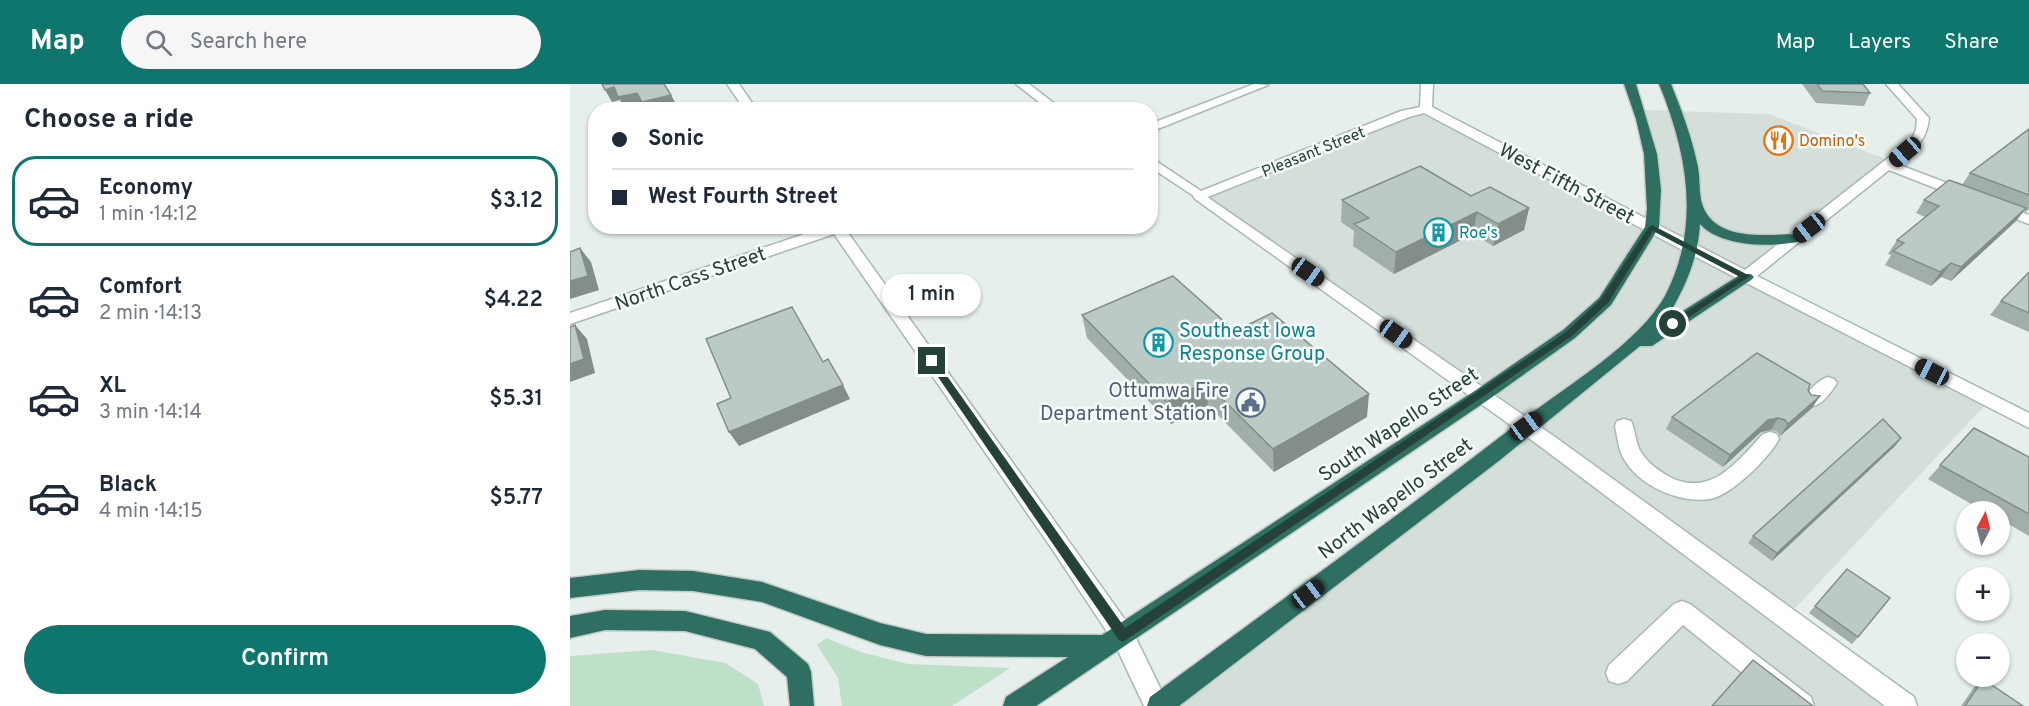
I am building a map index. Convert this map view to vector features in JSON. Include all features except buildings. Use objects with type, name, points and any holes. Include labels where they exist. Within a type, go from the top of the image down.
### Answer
[{"type":"highway","points":[[1630,84],[1651,148],[1654,215],[1652,228]]},
{"type":"highway","name":"North Wapello Street","points":[[1158,706],[1493,455],[1526,426],[1599,372],[1655,323],[1682,278],[1692,249],[1695,202],[1690,163],[1678,111],[1665,84]]},
{"type":"highway","points":[[1695,202],[1707,223],[1728,236],[1754,239],[1796,238]]},
{"type":"highway","name":"South Wapello Street","points":[[1015,706],[1482,395],[1569,334],[1605,301],[1652,228]]},
{"type":"highway","points":[[1599,372],[1746,276]]},
{"type":"highway","points":[[570,588],[639,580],[693,581],[762,592],[880,634],[926,645],[1114,641]]},
{"type":"highway","points":[[570,627],[605,620],[685,621],[762,640],[799,672],[802,706]]},
{"type":"street","points":[[733,84],[745,102]]},
{"type":"street","points":[[1022,84],[1046,102]]},
{"type":"street","points":[[1426,109],[1427,84]]},
{"type":"street","points":[[1746,276],[1916,142],[1922,130],[1923,117],[1892,84]]},
{"type":"street","points":[[1158,125],[1262,85]]},
{"type":"street","name":"Pleasant Street","points":[[1200,196],[1405,114],[1426,109]]},
{"type":"street","name":"West Fifth Street","points":[[1426,109],[1692,249],[2029,421]]},
{"type":"street","points":[[1889,165],[2029,220]]},
{"type":"street","points":[[1158,167],[1526,426],[1905,706]]},
{"type":"street","name":"North Cass Street","points":[[570,319],[819,234]]},
{"type":"street","points":[[844,234],[1060,543],[1114,641],[1158,706]]},
{"type":"street","points":[[1811,401],[1828,383]]},
{"type":"street","points":[[1624,426],[1630,452],[1646,473],[1673,488],[1709,491],[1736,475],[1770,439]]},
{"type":"street","points":[[1618,673],[1682,611],[1802,706]]},
{"type":"shaded area","points":[[1426,109],[1651,227],[1654,215],[1639,110],[1769,114],[1893,162],[1747,276],[1989,401],[1786,618],[1905,706],[1159,706],[1525,426],[1200,196]]},
{"type":"green space","points":[[826,638],[861,652],[908,664],[1010,668],[952,706],[842,706],[838,678],[817,645]]},
{"type":"green space","points":[[652,650],[725,663],[758,684],[764,706],[570,706],[570,656]]},
{"type":"place","name":"Domino's","points":[[1778,140]]},
{"type":"place","name":"Roe's","points":[[1438,232]]},
{"type":"place","name":"Southeast Iowa Response Group","points":[[1158,342]]},
{"type":"place","name":"Ottumwa Fire Department Station 1","points":[[1250,402]]},
{"type":"route","points":[[932,361],[1123,636],[1569,334],[1605,301],[1652,228],[1746,276],[1673,324]]}]
